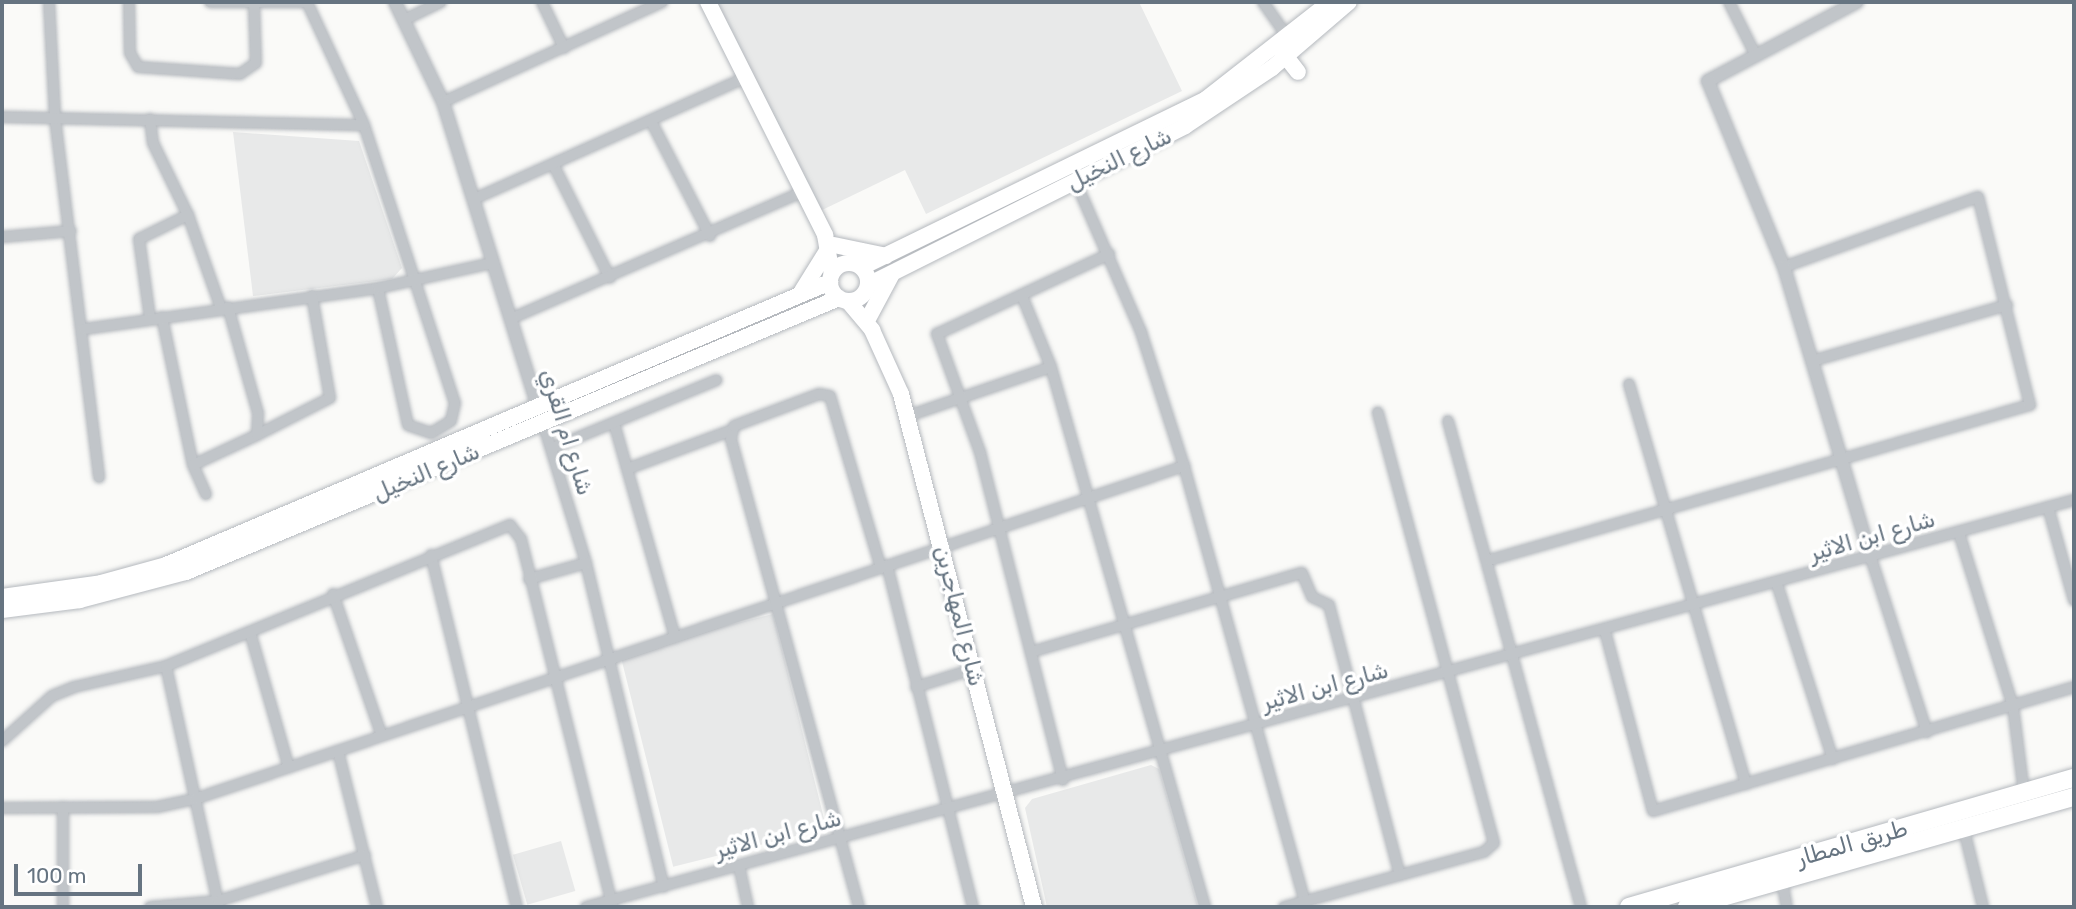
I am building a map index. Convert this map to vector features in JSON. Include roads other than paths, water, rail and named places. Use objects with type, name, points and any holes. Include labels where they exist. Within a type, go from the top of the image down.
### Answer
[{"type":"highway","name":"طريق المطار","points":[[1629,907],[2074,778]]},
{"type":"highway","name":"طريق المطار","points":[[1687,907],[2074,797]]},
{"type":"main road","points":[[708,2],[829,243],[831,277]]},
{"type":"main road","name":"شارع النخيل","points":[[2,597],[101,583],[166,565],[540,415],[815,308],[844,300],[866,290],[900,267],[1075,180],[1125,164],[1189,132],[1285,48],[1330,2]]},
{"type":"main road","name":"شارع النخيل","points":[[2,610],[162,581],[540,415],[799,295],[857,265],[886,256],[1192,107],[1285,48],[1349,2]]},
{"type":"main road","points":[[1285,48],[1298,72]]},
{"type":"main road","points":[[829,243],[886,256]]},
{"type":"main road","points":[[829,243],[857,265]]},
{"type":"main road","points":[[799,295],[829,243]]},
{"type":"main road","name":"شارع المهاجرين","points":[[857,265],[866,290],[868,322],[908,416],[1034,907]]},
{"type":"main road","points":[[815,308],[868,322],[880,289],[900,267]]},
{"type":"main road","name":"شارع المهاجرين","points":[[831,277],[844,300],[868,322]]},
{"type":"street","points":[[50,2],[55,118],[84,329],[99,477]]},
{"type":"street","points":[[129,2],[130,53],[138,67],[240,74],[256,63],[254,6]]},
{"type":"street","points":[[210,2],[254,6],[307,2],[364,125],[456,407],[448,425],[427,434],[408,425],[378,288]]},
{"type":"street","name":"شارع ام القري","points":[[396,2],[443,102],[552,448],[586,563],[664,887]]},
{"type":"street","points":[[404,20],[442,2]]},
{"type":"street","points":[[542,2],[564,48]]},
{"type":"street","points":[[634,2],[639,13]]},
{"type":"street","points":[[443,102],[662,2]]},
{"type":"street","points":[[1263,2],[1285,48]]},
{"type":"street","points":[[1729,2],[1754,52]]},
{"type":"street","points":[[1857,2],[1712,74],[1708,83],[1784,267],[1871,558],[1927,732]]},
{"type":"street","points":[[474,199],[652,123],[744,78]]},
{"type":"street","points":[[2,117],[364,125]]},
{"type":"street","points":[[150,120],[156,152],[188,215],[224,308],[258,413],[257,435]]},
{"type":"street","points":[[652,123],[710,236]]},
{"type":"street","points":[[554,166],[610,278]]},
{"type":"street","points":[[1075,180],[1109,254],[1184,466],[1305,901]]},
{"type":"street","points":[[510,319],[710,236],[804,191]]},
{"type":"street","points":[[1490,560],[2031,404],[1978,197],[1784,267]]},
{"type":"street","points":[[188,215],[139,239],[193,465],[206,494]]},
{"type":"street","points":[[2,237],[71,231]]},
{"type":"street","points":[[1063,780],[963,398],[937,334],[1109,254]]},
{"type":"street","points":[[84,329],[416,282],[492,263]]},
{"type":"street","points":[[193,465],[330,398],[312,296]]},
{"type":"street","points":[[1022,296],[1051,366],[1205,907]]},
{"type":"street","points":[[1812,361],[2007,305]]},
{"type":"street","points":[[908,416],[1051,366]]},
{"type":"street","points":[[552,448],[717,380]]},
{"type":"street","points":[[1629,384],[1668,508],[1746,784]]},
{"type":"street","points":[[627,469],[816,395],[830,396],[884,566],[973,907]]},
{"type":"street","points":[[1284,907],[1484,852],[1494,843],[1378,412]]},
{"type":"street","points":[[1448,421],[1516,655],[1581,907]]},
{"type":"street","points":[[614,424],[675,637]]},
{"type":"street","points":[[732,429],[859,907]]},
{"type":"street","points":[[2,808],[157,807],[195,799],[1184,466]]},
{"type":"street","name":"شارع ابن الاثير","points":[[586,907],[612,904],[739,866],[1006,796],[2074,500]]},
{"type":"street","points":[[2048,507],[2074,600]]},
{"type":"street","points":[[2,741],[52,696],[166,666],[333,594],[510,525],[519,531],[612,904]]},
{"type":"street","points":[[1959,533],[2013,706],[2024,793]]},
{"type":"street","points":[[430,555],[517,907]]},
{"type":"street","points":[[529,579],[586,563]]},
{"type":"street","points":[[1031,652],[1220,592],[1302,573],[1312,597],[1327,601],[1400,875]]},
{"type":"street","points":[[1777,584],[1833,759]]},
{"type":"street","points":[[333,594],[382,736]]},
{"type":"street","points":[[1605,631],[1653,811],[2074,687]]},
{"type":"street","points":[[250,632],[289,768]]},
{"type":"street","points":[[166,666],[219,904]]},
{"type":"street","points":[[916,687],[973,669]]},
{"type":"street","points":[[338,751],[377,907]]},
{"type":"street","points":[[62,807],[63,907]]},
{"type":"street","points":[[1964,830],[1983,907]]},
{"type":"street","points":[[150,907],[219,904],[365,855]]},
{"type":"street","points":[[739,866],[748,907]]},
{"type":"street","points":[[1782,880],[1787,907]]}]
